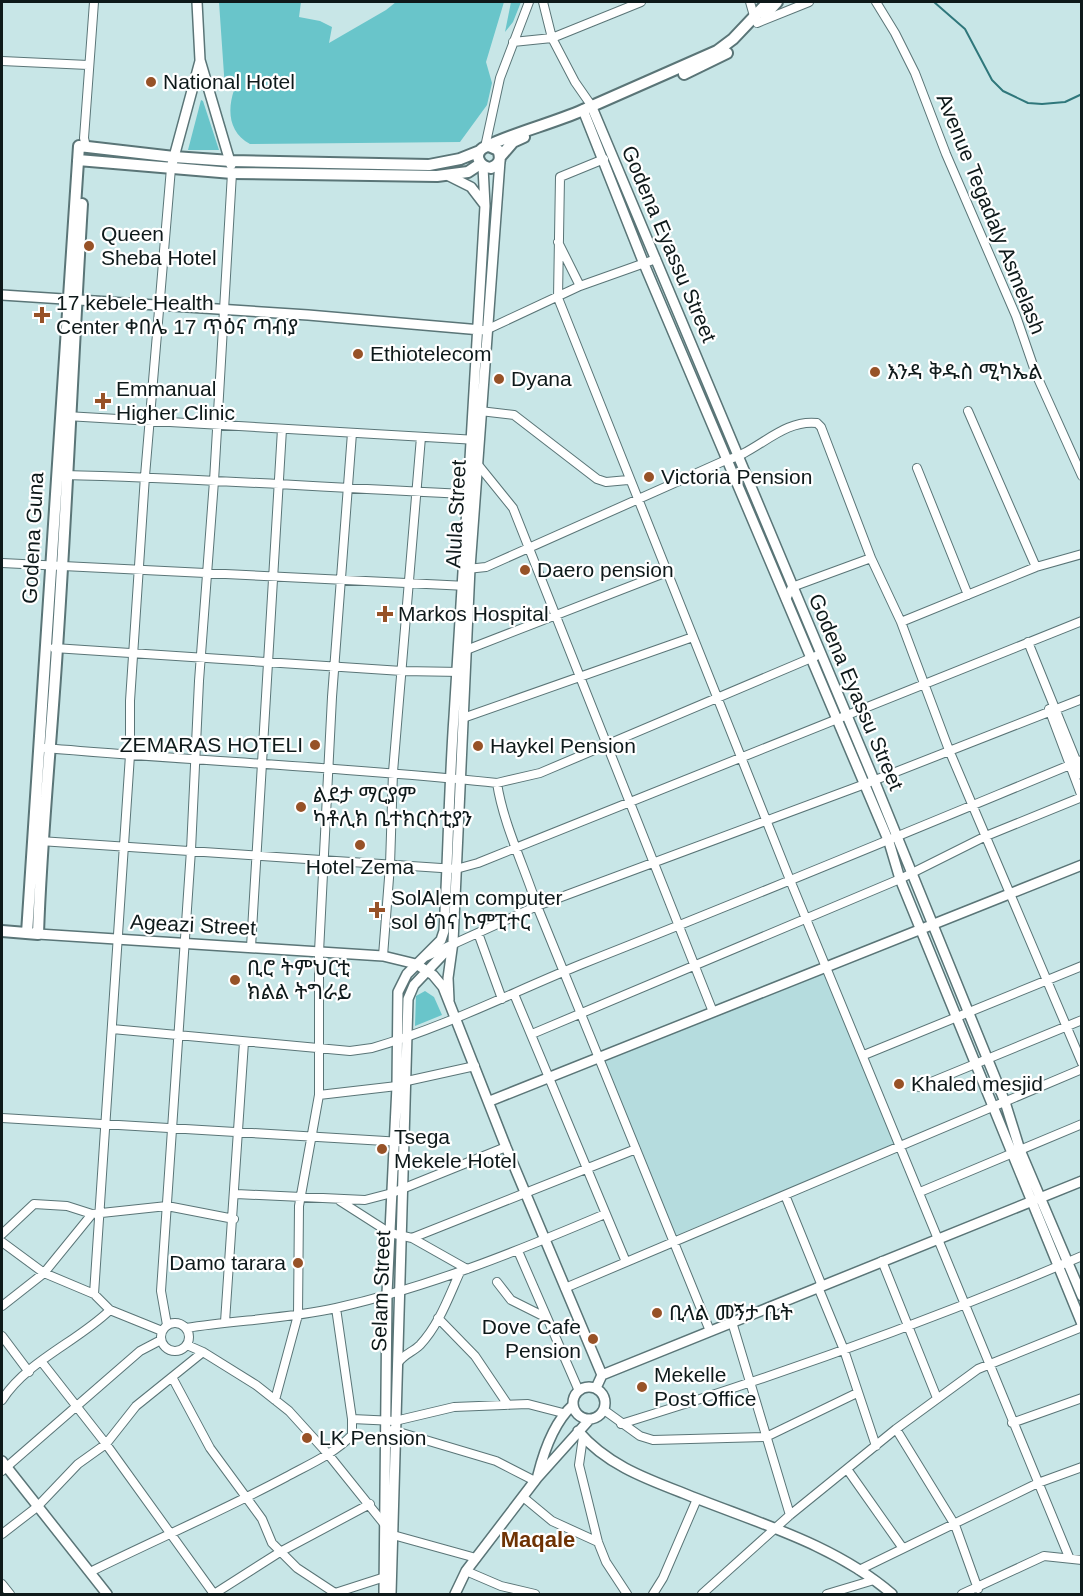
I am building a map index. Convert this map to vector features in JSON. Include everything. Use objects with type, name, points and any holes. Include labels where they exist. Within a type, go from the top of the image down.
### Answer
[{"type":"main road","points":[[756,19],[768,2]]},
{"type":"main road","points":[[485,148],[478,158],[482,165],[491,168],[508,147],[519,139],[717,51],[777,2]]},
{"type":"main road","points":[[83,144],[232,173],[296,167],[429,165],[460,159],[503,138],[588,110]]},
{"type":"main road","name":"Godena Guna","points":[[52,648],[50,565],[66,416],[83,144]]},
{"type":"main road","points":[[485,148],[498,150],[500,159]]},
{"type":"main road","points":[[81,160],[172,163],[231,161],[449,176],[468,172],[482,165]]},
{"type":"main road","name":"Godena Guna","points":[[32,934],[52,648],[62,566],[61,475]]},
{"type":"main road","name":"Ageazi Street","points":[[2,931],[32,934]]},
{"type":"street","points":[[83,144],[94,2]]},
{"type":"street","points":[[197,2],[200,60],[231,161],[232,173],[179,1035],[170,1128],[161,1291],[163,1332],[167,1349],[174,1351],[187,1345],[203,1352],[289,1411],[383,1519]]},
{"type":"street","points":[[485,148],[500,78],[529,2]]},
{"type":"street","points":[[543,2],[552,38],[575,82],[583,90],[588,110]]},
{"type":"street","points":[[513,42],[552,38],[641,2]]},
{"type":"street","points":[[750,2],[756,19],[809,2]]},
{"type":"street","name":"Avenue Tegadaly Asmelash","points":[[876,2],[896,33],[915,73],[946,154],[1016,316],[1036,374],[1082,476]]},
{"type":"street","points":[[94,1294],[96,1213],[112,1029],[122,846],[130,755],[130,701],[158,305],[172,163],[200,60]]},
{"type":"street","points":[[2,61],[88,65]]},
{"type":"street","name":"Godena Eyassu Street","points":[[588,110],[644,264],[726,460],[836,719],[870,782]]},
{"type":"street","name":"Godena Eyassu Street","points":[[588,110],[656,259],[846,715],[893,839],[911,874],[969,1012],[1005,1102],[1016,1151]]},
{"type":"street","name":"Alula Street","points":[[466,569],[477,464],[474,440],[482,330],[500,159]]},
{"type":"street","points":[[604,159],[560,177],[557,241],[558,298],[628,480],[719,699],[790,880],[828,966],[1012,1423],[1069,1557]]},
{"type":"street","name":"Alula Street","points":[[452,868],[464,651],[467,494],[470,456],[480,411],[485,206],[482,165]]},
{"type":"street","points":[[449,176],[471,187],[485,206]]},
{"type":"street","points":[[557,241],[580,286]]},
{"type":"street","points":[[2,295],[223,309],[482,330],[558,298],[580,286],[656,259]]},
{"type":"street","points":[[480,411],[503,412],[514,416],[597,479],[606,482],[628,480]]},
{"type":"street","points":[[968,411],[1036,567]]},
{"type":"street","points":[[66,416],[474,440]]},
{"type":"street","points":[[466,569],[486,567],[726,460],[739,457],[780,432],[806,423],[817,423],[821,427],[872,558],[901,622],[949,750],[1082,1063]]},
{"type":"street","points":[[251,947],[264,766],[266,660],[282,429]]},
{"type":"street","points":[[275,1400],[298,1315],[299,1206],[319,1095],[321,1049],[319,952],[334,666],[352,433]]},
{"type":"street","points":[[383,956],[390,865],[393,772],[421,437]]},
{"type":"street","points":[[470,456],[513,508],[713,1012]]},
{"type":"street","points":[[917,468],[968,595]]},
{"type":"street","points":[[61,475],[145,476],[467,494]]},
{"type":"street","points":[[901,622],[1036,567],[1082,554]]},
{"type":"street","points":[[786,599],[792,587],[872,558]]},
{"type":"street","points":[[2,563],[466,586]]},
{"type":"street","points":[[464,651],[667,572]]},
{"type":"street","points":[[37,841],[452,868],[478,862],[1082,621]]},
{"type":"street","points":[[463,718],[693,637]]},
{"type":"street","points":[[1028,642],[1048,692],[1052,710],[1082,775]]},
{"type":"street","points":[[52,648],[266,660],[402,671],[462,672]]},
{"type":"street","points":[[45,748],[264,766],[393,772],[497,783],[540,773],[821,654]]},
{"type":"street","name":"Alula Street","points":[[456,778],[463,718],[462,672]]},
{"type":"street","points":[[420,961],[537,906],[870,782],[1082,699]]},
{"type":"street","points":[[532,1034],[900,879],[986,836],[1081,797],[1076,763]]},
{"type":"street","points":[[112,1029],[350,1052],[398,1040],[1076,763]]},
{"type":"street","points":[[497,783],[501,811],[517,845],[537,906],[710,1331]]},
{"type":"street","name":"Godena Eyassu Street","points":[[893,839],[900,879],[958,1016],[993,1107],[1016,1151],[1063,1264],[1082,1326]]},
{"type":"street","points":[[490,1101],[1082,865]]},
{"type":"street","points":[[420,961],[441,940],[452,868]]},
{"type":"street","points":[[452,868],[453,942],[427,970],[438,980],[449,1000],[506,1147],[602,1374]]},
{"type":"street","points":[[478,933],[502,999]]},
{"type":"street","name":"Ageazi Street","points":[[32,934],[383,956],[406,961],[420,961],[427,970]]},
{"type":"street","points":[[449,1000],[447,985],[450,947]]},
{"type":"street","name":"Selam Street","points":[[388,1537],[383,1519],[397,1366],[400,1289],[402,1188],[397,1141],[397,1086],[400,986],[420,961]]},
{"type":"street","points":[[864,1055],[1082,966]]},
{"type":"street","name":"Selam Street","points":[[388,1537],[391,1426],[387,1294],[392,1193],[397,1141],[407,1081],[408,999],[411,990],[427,970]]},
{"type":"street","points":[[514,994],[626,1262]]},
{"type":"street","points":[[919,1087],[1082,1020]]},
{"type":"street","points":[[225,1322],[236,1194],[244,1042]]},
{"type":"street","points":[[319,1095],[397,1086],[407,1081],[475,1066]]},
{"type":"street","points":[[565,1288],[1082,1070]]},
{"type":"street","points":[[2,1118],[397,1141]]},
{"type":"street","points":[[920,1192],[1082,1124]]},
{"type":"street","points":[[236,1194],[365,1200],[392,1193],[506,1147]]},
{"type":"street","points":[[412,1238],[636,1149]]},
{"type":"street","points":[[596,1388],[602,1374],[1082,1181]]},
{"type":"street","points":[[785,1195],[844,1350],[876,1446]]},
{"type":"street","points":[[339,1200],[390,1233],[412,1238],[463,1271]]},
{"type":"street","points":[[2,1234],[34,1204],[67,1206],[96,1213],[167,1206],[234,1219]]},
{"type":"street","points":[[2,1306],[44,1273],[96,1213]]},
{"type":"street","points":[[186,1328],[298,1315],[336,1308],[463,1271],[518,1251],[605,1214]]},
{"type":"street","points":[[2,1242],[44,1273],[94,1294],[110,1310],[163,1332]]},
{"type":"street","points":[[518,1251],[579,1390],[573,1405],[563,1413],[543,1455],[536,1479]]},
{"type":"street","points":[[621,1424],[751,1384],[965,1305],[1082,1256]]},
{"type":"street","points":[[882,1261],[937,1398]]},
{"type":"street","name":"Godena Eyassu Street","points":[[1063,1264],[1082,1296]]},
{"type":"street","points":[[397,1366],[403,1356],[420,1345],[438,1318],[463,1271]]},
{"type":"street","points":[[497,1282],[511,1300],[545,1317]]},
{"type":"street","points":[[90,1572],[248,1497],[328,1454],[352,1435],[352,1419],[336,1308]]},
{"type":"street","points":[[2,1400],[9,1389],[41,1361],[99,1322],[110,1310]]},
{"type":"street","points":[[438,1318],[475,1356],[508,1405]]},
{"type":"street","points":[[732,1322],[789,1515]]},
{"type":"street","points":[[107,1594],[3,1467],[163,1332],[178,1323],[186,1328],[189,1336],[187,1345]]},
{"type":"street","points":[[702,1594],[789,1515],[937,1398],[988,1364],[1082,1326]]},
{"type":"street","points":[[2,1336],[29,1372]]},
{"type":"street","points":[[2,1534],[37,1507],[78,1464],[106,1444],[136,1406],[203,1352]]},
{"type":"street","points":[[41,1361],[106,1444],[214,1594],[280,1552],[370,1504]]},
{"type":"street","points":[[172,1377],[210,1448],[262,1518],[272,1543],[297,1568],[334,1594],[388,1576]]},
{"type":"street","points":[[579,1390],[596,1388]]},
{"type":"street","points":[[455,1594],[466,1571],[536,1479],[581,1434],[589,1420],[599,1416],[604,1410],[605,1399],[596,1388]]},
{"type":"street","points":[[604,1410],[640,1436],[652,1440],[766,1437],[857,1393]]},
{"type":"street","points":[[1012,1423],[1082,1398]]},
{"type":"street","points":[[391,1426],[454,1407],[537,1404],[563,1413]]},
{"type":"street","points":[[573,1405],[577,1415],[589,1420]]},
{"type":"street","points":[[352,1419],[391,1426],[496,1461],[536,1479]]},
{"type":"street","points":[[896,1429],[955,1525],[978,1589]]},
{"type":"street","points":[[581,1434],[606,1458],[635,1474],[775,1528],[860,1570],[892,1594]]},
{"type":"street","points":[[581,1434],[579,1465],[598,1542],[606,1562],[627,1594]]},
{"type":"street","points":[[860,1570],[902,1547],[955,1525],[1038,1483],[1082,1467]]},
{"type":"street","points":[[847,1469],[902,1547]]},
{"type":"street","points":[[523,1497],[552,1521],[598,1542]]},
{"type":"street","points":[[653,1594],[663,1578],[697,1499]]},
{"type":"street","points":[[391,1594],[388,1576],[388,1537],[476,1558]]},
{"type":"street","points":[[962,1594],[978,1589],[1044,1556],[1082,1560]]},
{"type":"street","points":[[466,1571],[501,1586],[536,1594]]},
{"type":"street","points":[[384,1594],[388,1576]]},
{"type":"street","points":[[827,1594],[874,1580]]},
{"type":"street","points":[[2,1584],[10,1594]]},
{"type":"street","points":[[501,1586],[508,1594]]},
{"type":"shaded area","points":[[219,2],[301,2],[299,17],[320,21],[332,27],[329,43],[396,2],[504,2],[486,62],[492,83],[487,105],[460,142],[250,144],[238,134],[231,121],[234,90],[225,89]]},
{"type":"shaded area","points":[[511,2],[521,2],[513,22],[505,32]]},
{"type":"shaded area","points":[[201,100],[203,101],[219,150],[188,150]]},
{"type":"shaded area","points":[[825,970],[897,1145],[674,1236],[603,1061]]},
{"type":"shaded area","points":[[425,991],[434,997],[442,1015],[415,1026],[416,996]]},
{"type":"waterway","points":[[934,2],[965,29],[992,80],[1003,91],[1028,103],[1042,104],[1065,102],[1082,94]]},
{"type":"place","name":"National Hotel","points":[[151,82]]},
{"type":"place","name":"Queen Sheba Hotel","points":[[89,246]]},
{"type":"place","name":"17 kebele Health Center ቀበሌ 17 ጥዕና ጣብያ","points":[[42,315]]},
{"type":"place","name":"Ethiotelecom","points":[[358,354]]},
{"type":"place","name":"እንዳ ቅዱስ ሚካኤል","points":[[875,372]]},
{"type":"place","name":"Dyana","points":[[499,379]]},
{"type":"place","name":"Emmanual Higher Clinic","points":[[103,401]]},
{"type":"place","name":"Victoria Pension","points":[[649,477]]},
{"type":"place","name":"Daero pension","points":[[525,570]]},
{"type":"place","name":"Markos Hospital","points":[[385,614]]},
{"type":"place","name":"ZEMARAS HOTELI","points":[[315,745]]},
{"type":"place","name":"Haykel Pension","points":[[478,746]]},
{"type":"place","name":"ልደታ ማርያም ካቶሊክ ቤተክርስቲያን","points":[[301,807]]},
{"type":"place","name":"Hotel Zema","points":[[360,845]]},
{"type":"place","name":"SolAlem computer sol ፅገና ኮምፒተር","points":[[377,910]]},
{"type":"place","name":"ቢሮ ትምህርቲ ክልል ትግራይ","points":[[235,980]]},
{"type":"place","name":"Khaled mesjid","points":[[899,1084]]},
{"type":"place","name":"Tsega Mekele Hotel","points":[[382,1149]]},
{"type":"place","name":"Damo tarara","points":[[298,1263]]},
{"type":"place","name":"ቢላል መኝታ ቤት","points":[[657,1313]]},
{"type":"place","name":"Dove Cafe Pension","points":[[593,1339]]},
{"type":"place","name":"Mekelle Post Office","points":[[642,1387]]},
{"type":"place","name":"LK Pension","points":[[307,1438]]},
{"type":"district","name":"Maqale","points":[[538,1539]]}]
